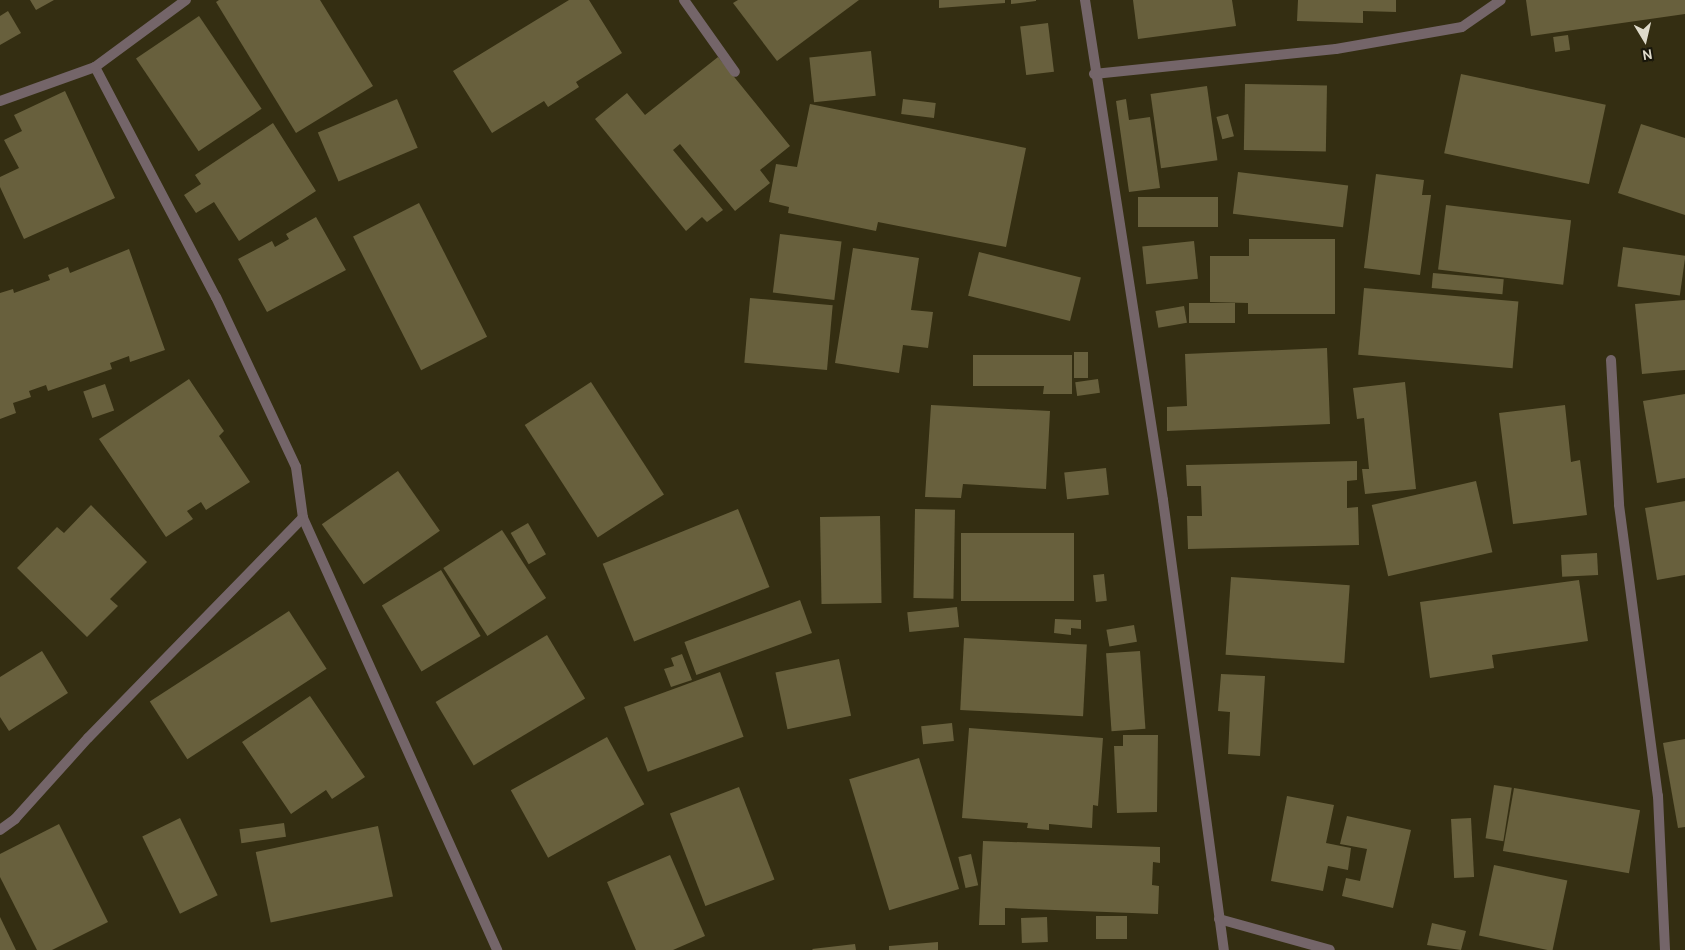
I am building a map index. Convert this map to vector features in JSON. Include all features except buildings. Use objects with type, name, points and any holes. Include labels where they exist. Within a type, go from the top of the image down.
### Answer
[{"type":"street","points":[[0,101],[95,67],[186,0]]},
{"type":"street","points":[[684,0],[735,72]]},
{"type":"street","points":[[1085,0],[1094,74],[1163,500],[1224,950]]},
{"type":"street","points":[[1094,74],[1336,49],[1462,27],[1501,0]]},
{"type":"street","points":[[95,67],[216,298],[296,467],[303,518],[496,950]]},
{"type":"street","points":[[1611,360],[1619,505],[1658,796],[1665,950]]},
{"type":"street","points":[[0,830],[15,819],[88,738],[303,518]]},
{"type":"street","points":[[1219,919],[1330,950]]}]
